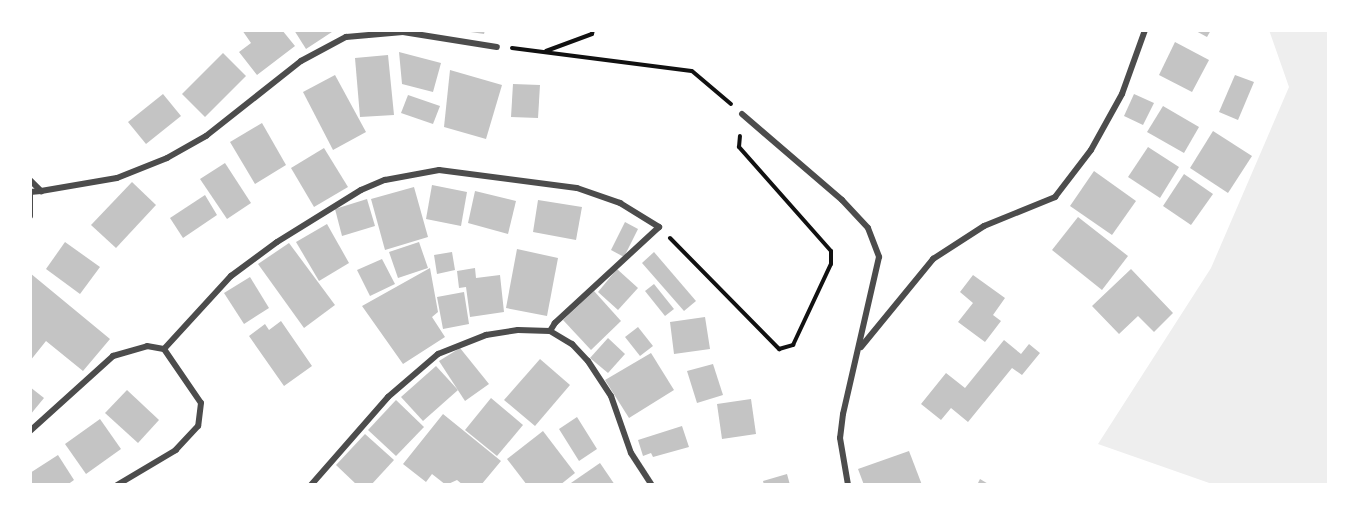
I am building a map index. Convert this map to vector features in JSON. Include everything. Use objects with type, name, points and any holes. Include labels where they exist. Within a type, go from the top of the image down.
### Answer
[{"type":"street","points":[[861,347],[933,260],[984,226],[1055,197],[1091,150],[1122,94],[1145,30]]},
{"type":"street","points":[[30,216],[30,192],[117,178],[167,158],[206,136],[302,61],[346,37],[404,32],[497,47]]},
{"type":"street","points":[[742,114],[805,164],[868,228],[879,257],[840,438],[848,485]]},
{"type":"street","points":[[164,349],[231,276],[277,242],[361,190],[385,180],[440,171],[577,188],[620,203],[659,227],[555,323],[550,331]]},
{"type":"street","points":[[30,180],[41,191]]},
{"type":"street","points":[[311,485],[388,397],[438,354],[486,335],[518,330],[550,331],[572,344],[588,361],[611,396],[632,453],[651,485]]},
{"type":"street","points":[[30,431],[113,356],[147,346],[164,349],[201,403],[198,426],[176,450],[117,485]]},
{"type":"path","points":[[545,51],[592,34],[593,30]]},
{"type":"path","points":[[497,47],[692,70],[742,114],[740,147],[831,251],[831,264],[793,345],[779,349],[659,227]]},
{"type":"shaded area","points":[[1269,30],[1329,30],[1329,485],[1215,485],[1098,444],[1211,268],[1289,87]]},
{"type":"building","points":[[242,30],[282,30],[295,46],[257,75],[239,52],[251,43]]},
{"type":"building","points":[[294,30],[335,30],[306,49]]},
{"type":"building","points":[[457,30],[485,30],[484,34]]},
{"type":"building","points":[[1194,30],[1211,30],[1207,37]]},
{"type":"building","points":[[1175,42],[1209,60],[1192,92],[1159,75]]},
{"type":"building","points":[[399,52],[441,63],[433,92],[402,84]]},
{"type":"building","points":[[223,53],[246,76],[205,117],[182,94]]},
{"type":"building","points":[[388,55],[394,115],[360,117],[355,58]]},
{"type":"building","points":[[450,70],[502,85],[486,139],[444,127]]},
{"type":"building","points":[[335,75],[366,132],[333,150],[303,92]]},
{"type":"building","points":[[1235,75],[1254,82],[1238,120],[1219,112]]},
{"type":"building","points":[[513,84],[540,85],[538,118],[511,117]]},
{"type":"building","points":[[163,94],[181,116],[146,144],[128,122]]},
{"type":"building","points":[[1134,94],[1154,103],[1143,125],[1124,116]]},
{"type":"building","points":[[408,95],[440,106],[433,124],[401,113]]},
{"type":"building","points":[[1163,106],[1199,127],[1184,153],[1147,132]]},
{"type":"building","points":[[262,123],[286,165],[255,184],[230,142]]},
{"type":"building","points":[[1213,131],[1252,156],[1228,193],[1190,168]]},
{"type":"building","points":[[1148,147],[1179,167],[1160,198],[1128,177]]},
{"type":"building","points":[[324,148],[348,187],[314,207],[291,168]]},
{"type":"building","points":[[225,163],[251,203],[227,219],[200,179]]},
{"type":"building","points":[[1094,171],[1136,201],[1112,235],[1070,206]]},
{"type":"building","points":[[1184,174],[1213,194],[1191,225],[1163,206]]},
{"type":"building","points":[[132,182],[156,205],[116,248],[91,225]]},
{"type":"building","points":[[432,185],[467,192],[461,226],[426,219]]},
{"type":"building","points":[[414,187],[428,237],[385,250],[371,199]]},
{"type":"building","points":[[475,191],[516,201],[508,234],[468,223]]},
{"type":"building","points":[[205,195],[217,215],[183,238],[170,218]]},
{"type":"building","points":[[367,199],[375,226],[342,236],[335,209]]},
{"type":"building","points":[[538,200],[582,207],[576,240],[533,232]]},
{"type":"building","points":[[1078,217],[1128,256],[1102,290],[1052,250]]},
{"type":"building","points":[[625,222],[638,229],[624,257],[611,250]]},
{"type":"building","points":[[327,224],[349,263],[319,281],[296,242]]},
{"type":"building","points":[[65,242],[100,267],[80,294],[46,269]]},
{"type":"building","points":[[419,242],[428,268],[398,278],[389,252]]},
{"type":"building","points":[[289,243],[335,305],[304,328],[258,264]]},
{"type":"building","points":[[517,249],[558,258],[547,316],[506,308]]},
{"type":"building","points":[[452,252],[455,270],[437,274],[434,255]]},
{"type":"building","points":[[654,252],[696,301],[684,311],[642,263]]},
{"type":"building","points":[[382,259],[395,284],[370,296],[357,270]]},
{"type":"building","points":[[430,268],[438,312],[432,317],[445,337],[403,364],[362,306]]},
{"type":"building","points":[[475,268],[476,278],[500,275],[504,312],[470,317],[466,287],[459,288],[457,271]]},
{"type":"building","points":[[617,269],[638,288],[618,310],[598,292]]},
{"type":"building","points":[[1131,269],[1173,313],[1154,332],[1138,316],[1119,334],[1092,306]]},
{"type":"building","points":[[30,273],[110,339],[83,371],[46,341],[30,361]]},
{"type":"building","points":[[973,275],[1005,298],[993,315],[1001,321],[985,342],[958,322],[973,303],[960,292]]},
{"type":"building","points":[[250,277],[269,308],[244,324],[224,293]]},
{"type":"building","points":[[654,284],[674,309],[665,316],[645,291]]},
{"type":"building","points":[[594,291],[621,321],[591,350],[563,320]]},
{"type":"building","points":[[464,292],[469,324],[443,329],[437,297]]},
{"type":"building","points":[[705,317],[710,349],[674,354],[670,322]]},
{"type":"building","points":[[281,321],[312,366],[284,386],[249,336],[265,324],[269,330]]},
{"type":"building","points":[[638,327],[653,346],[640,356],[625,337]]},
{"type":"building","points":[[608,338],[625,354],[608,373],[590,358]]},
{"type":"building","points":[[1004,340],[1021,354],[1029,344],[1040,353],[1022,375],[1012,368],[968,422],[951,408],[941,420],[921,404],[946,373],[965,388]]},
{"type":"building","points":[[460,348],[489,384],[465,401],[439,361]]},
{"type":"building","points":[[651,353],[674,390],[629,418],[605,380]]},
{"type":"building","points":[[540,359],[570,385],[535,426],[504,400]]},
{"type":"building","points":[[713,364],[723,395],[697,403],[687,371]]},
{"type":"building","points":[[436,366],[458,390],[423,421],[401,397]]},
{"type":"building","points":[[30,387],[44,398],[30,415]]},
{"type":"building","points":[[127,390],[159,420],[138,443],[105,413]]},
{"type":"building","points":[[491,398],[523,425],[497,456],[465,430]]},
{"type":"building","points":[[751,399],[756,434],[722,439],[717,404]]},
{"type":"building","points":[[396,400],[424,427],[396,456],[368,430]]},
{"type":"building","points":[[443,414],[501,461],[481,485],[463,485],[457,480],[446,485],[432,474],[426,482],[403,464]]},
{"type":"building","points":[[577,417],[597,449],[579,461],[559,429]]},
{"type":"building","points":[[100,419],[121,449],[86,474],[65,444]]},
{"type":"building","points":[[682,426],[689,447],[653,457],[651,453],[643,456],[638,440]]},
{"type":"building","points":[[543,431],[575,473],[560,485],[527,485],[507,459]]},
{"type":"building","points":[[365,434],[394,460],[371,485],[357,485],[336,465]]},
{"type":"building","points":[[909,451],[922,485],[864,485],[858,469]]},
{"type":"building","points":[[58,455],[74,480],[67,485],[30,485],[30,473]]},
{"type":"building","points":[[600,463],[615,485],[568,485]]},
{"type":"building","points":[[787,474],[790,485],[764,485],[763,481]]},
{"type":"building","points":[[980,479],[990,485],[977,485]]}]
